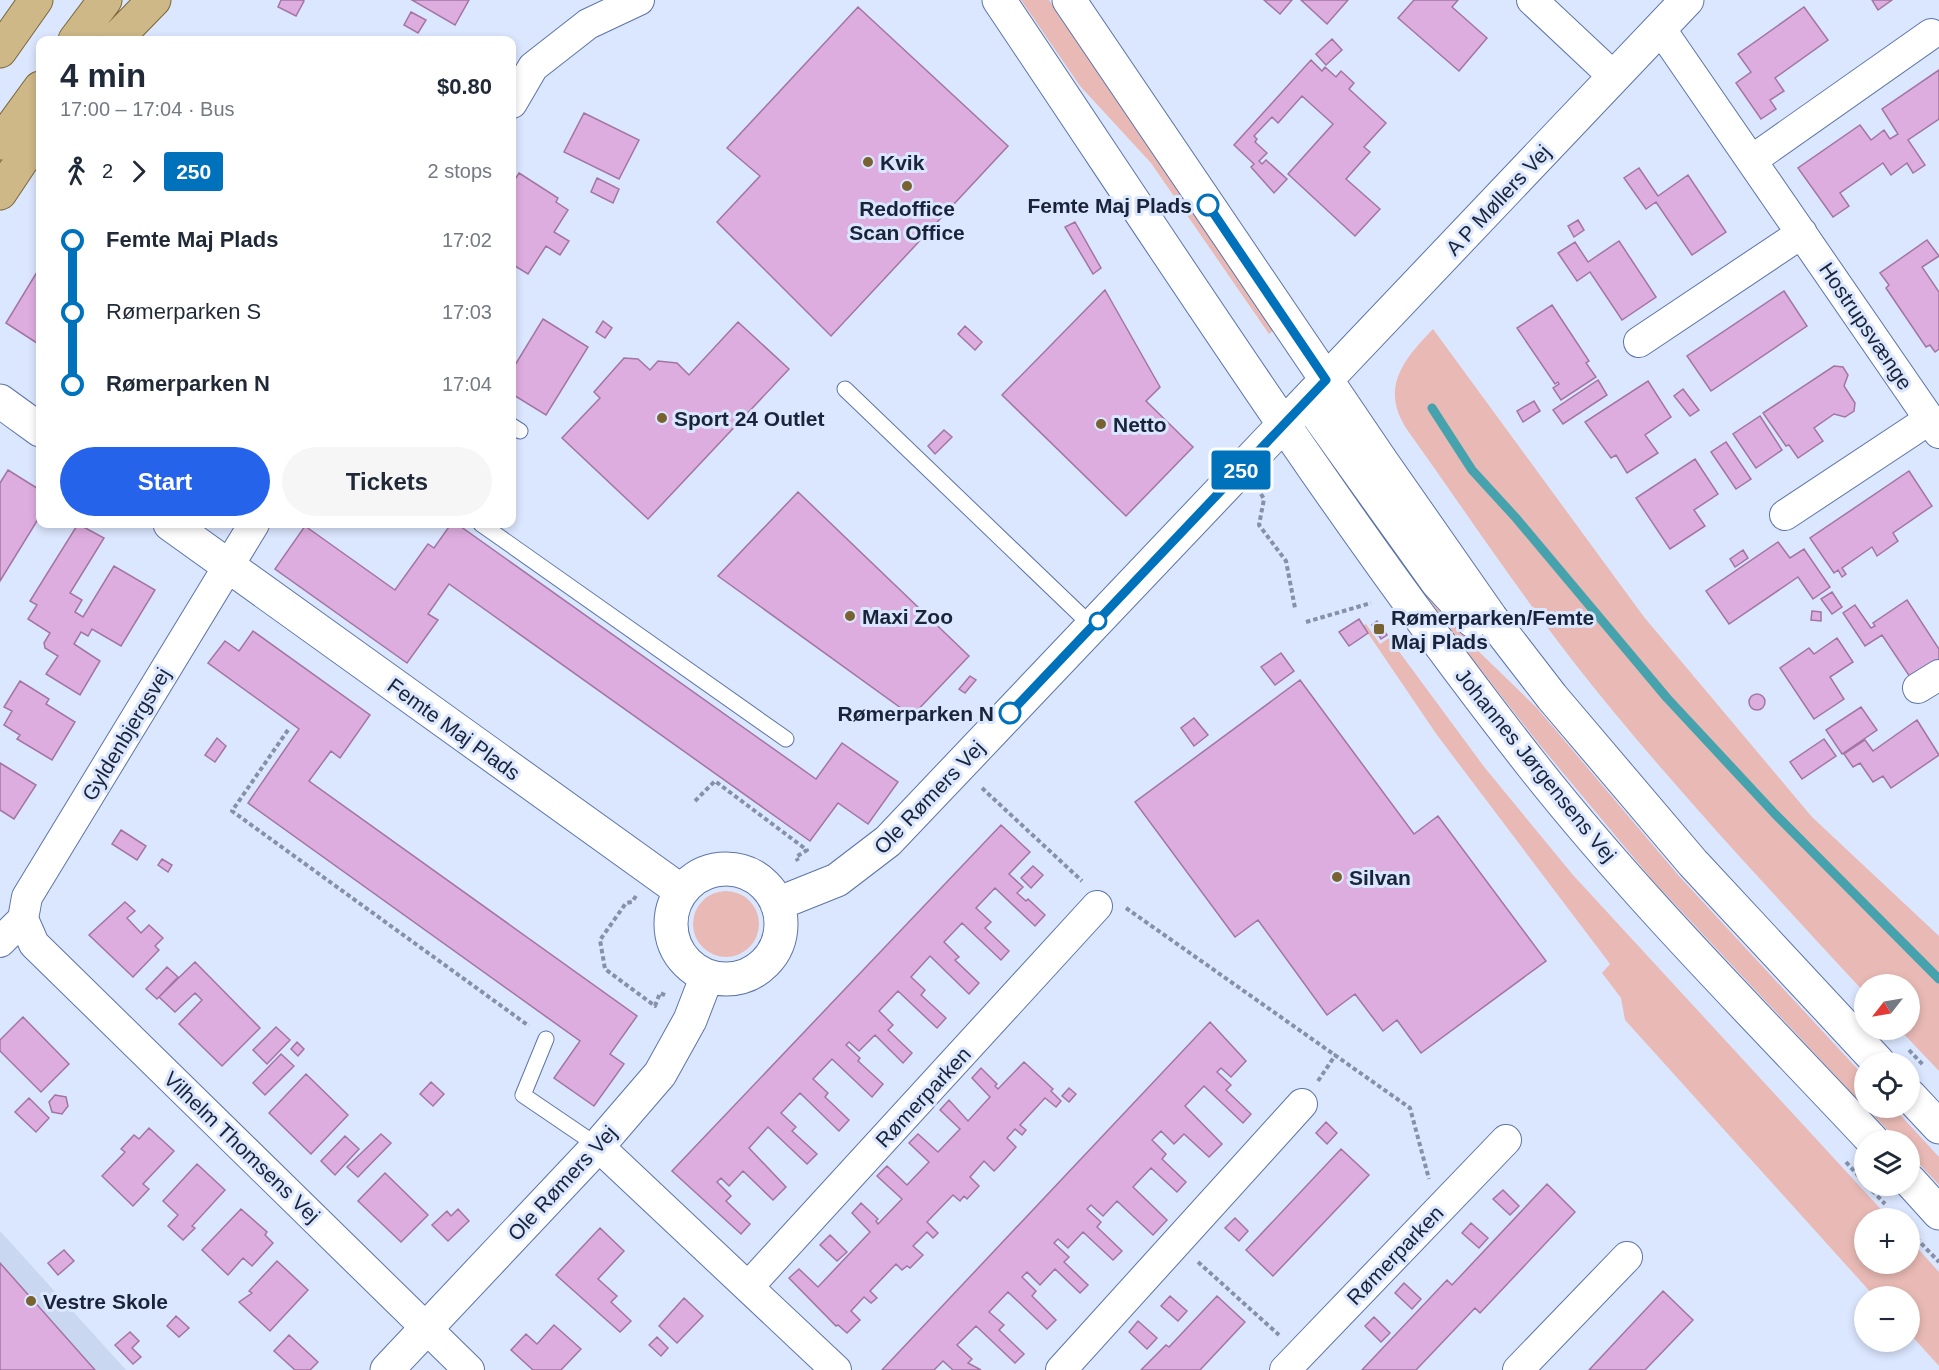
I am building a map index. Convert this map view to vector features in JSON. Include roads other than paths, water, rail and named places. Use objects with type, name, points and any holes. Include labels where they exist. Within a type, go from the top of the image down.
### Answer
[{"type":"main road","points":[[0,51],[36,0]]},
{"type":"main road","points":[[78,36],[105,0]]},
{"type":"main road","points":[[119,36],[154,0]]},
{"type":"main road","points":[[0,143],[36,94]]},
{"type":"main road","points":[[0,193],[36,139]]},
{"type":"street","name":"Johannes Jørgensens Vej","points":[[999,0],[1285,424],[1398,586],[1498,721],[1598,845],[1863,1130]]},
{"type":"street","points":[[1069,0],[1317,390],[1552,698],[1693,863],[1890,1052]]},
{"type":"street","points":[[1532,0],[1614,77]]},
{"type":"street","name":"A P Møllers Vej","points":[[1317,390],[1687,0]]},
{"type":"street","points":[[516,95],[533,67],[588,24],[624,2]]},
{"type":"street","name":"Hostrupsvænge","points":[[1660,28],[1934,426],[1785,515]]},
{"type":"street","points":[[1752,160],[1931,34]]},
{"type":"street","points":[[1640,342],[1802,233]]},
{"type":"street","name":"Ole Rømers Vej","points":[[777,904],[827,886],[864,862],[888,840],[1317,390]]},
{"type":"street","points":[[0,401],[36,427]]},
{"type":"street","name":"Femte Maj Plads","points":[[176,528],[681,891]]},
{"type":"street","name":"Gyldenbjergsvej","points":[[0,942],[22,919],[27,897],[252,528]]},
{"type":"street","points":[[724,869],[741,871],[756,878],[768,889],[777,904],[780,919],[779,935],[774,950],[765,963],[753,972],[738,978],[707,976],[692,968],[680,956],[673,940],[672,915],[681,891],[693,880],[708,872],[724,869]]},
{"type":"street","name":"Rømerparken","points":[[748,1287],[1097,906]]},
{"type":"street","name":"Vilhelm Thomsens Vej","points":[[22,919],[34,944],[469,1370]]},
{"type":"street","name":"Ole Rømers Vej","points":[[387,1370],[598,1146],[660,1074],[690,1020],[707,976]]},
{"type":"street","points":[[1921,1085],[1939,1127]]},
{"type":"street","points":[[1061,1370],[1302,1104]]},
{"type":"street","name":"Rømerparken","points":[[1292,1362],[1506,1140]]},
{"type":"street","points":[[598,1146],[836,1370]]},
{"type":"street","points":[[1920,1192],[1939,1213]]},
{"type":"street","points":[[1518,1370],[1627,1257]]},
{"type":"lane","points":[[845,389],[1093,627]]},
{"type":"lane","points":[[487,528],[786,739]]},
{"type":"lane","points":[[546,1039],[523,1095],[598,1146]]},
{"type":"waterway","points":[[1432,408],[1472,470],[1516,518],[1667,698],[1775,814],[1939,979]]},
{"type":"place","name":"Kvik","points":[[868,162]]},
{"type":"place","name":"Redoffice Scan Office","points":[[907,186]]},
{"type":"place","name":"Femte Maj Plads","points":[[1208,205]]},
{"type":"place","name":"Sport 24 Outlet","points":[[662,418]]},
{"type":"place","name":"Netto","points":[[1101,424]]},
{"type":"place","name":"Maxi Zoo","points":[[850,616]]},
{"type":"place","name":"Rømerparken/Femte Maj Plads","points":[[1379,629]]},
{"type":"place","name":"Rømerparken N","points":[[1010,713]]},
{"type":"place","name":"Silvan","points":[[1337,877]]},
{"type":"place","name":"Vestre Skole","points":[[31,1301]]}]
